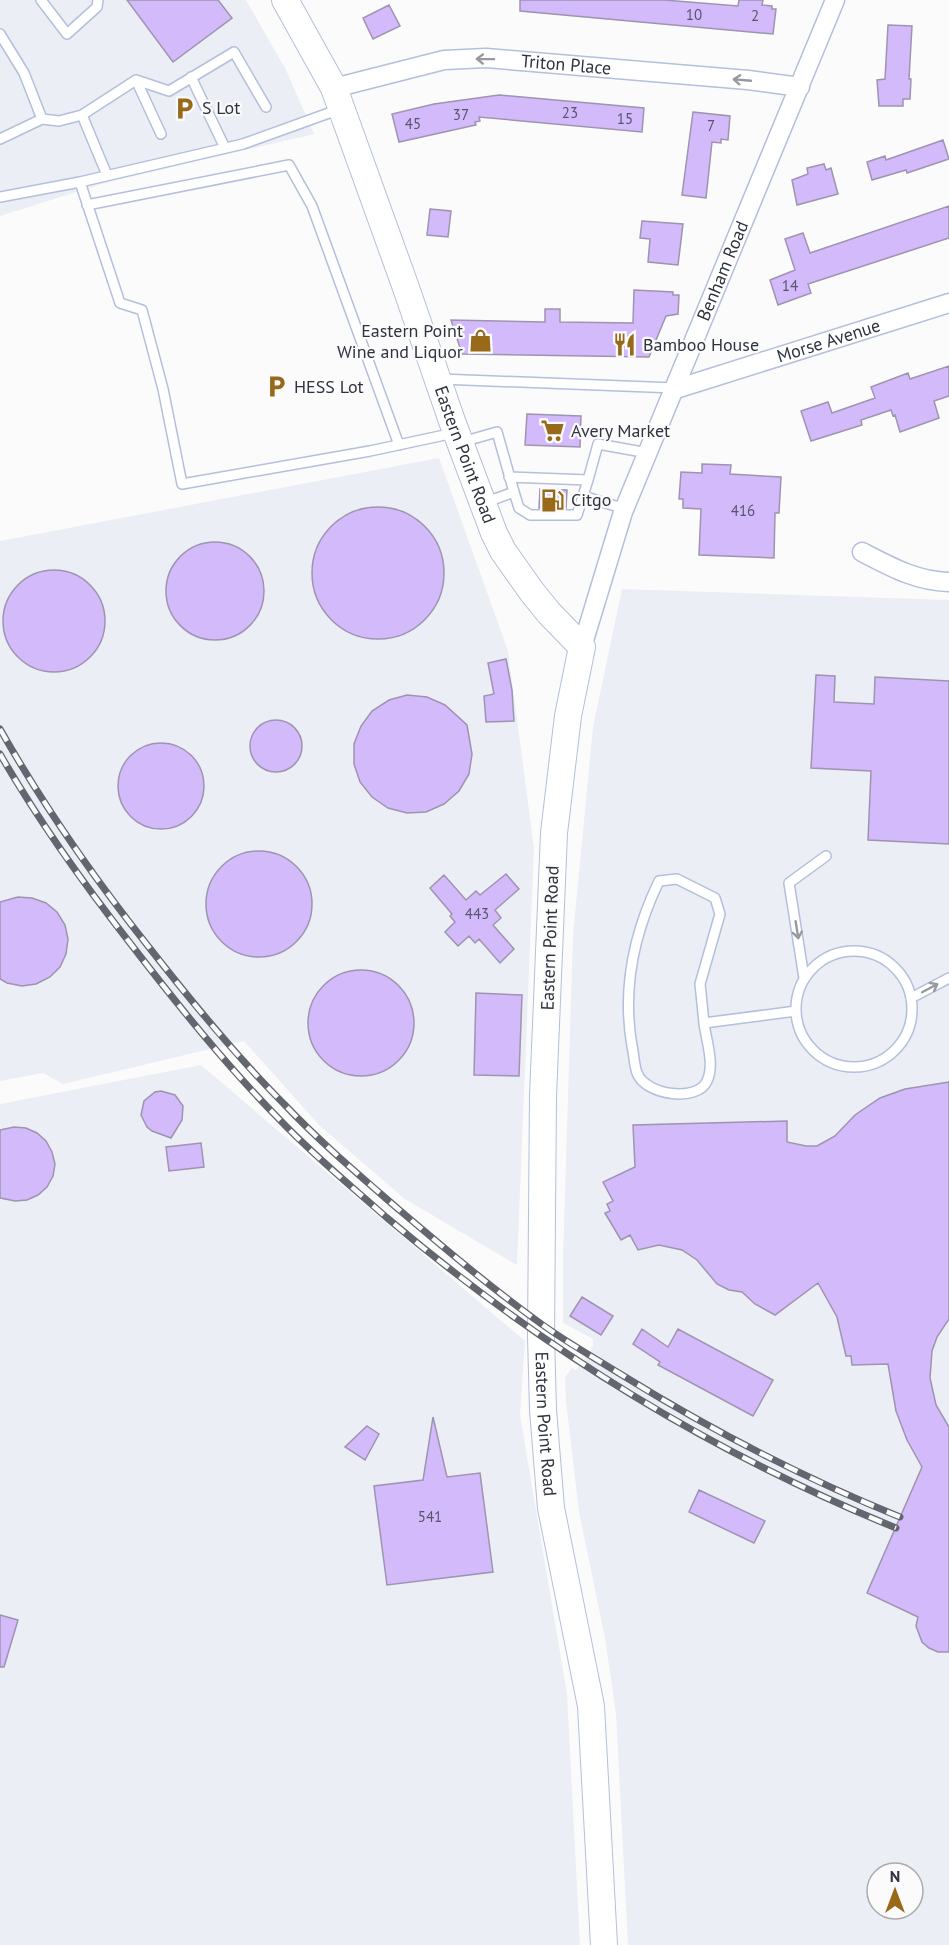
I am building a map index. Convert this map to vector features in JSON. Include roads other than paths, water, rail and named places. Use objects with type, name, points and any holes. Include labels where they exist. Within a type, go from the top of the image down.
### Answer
[{"type":"main road","name":"Eastern Point Road","points":[[285,0],[337,98],[494,533],[519,575],[549,613],[582,647],[568,716],[554,832],[543,1096],[541,1336],[543,1410],[551,1508],[591,1706],[604,1945]]},
{"type":"street","name":"Benham Road","points":[[582,647],[603,573],[625,509],[835,0]]},
{"type":"street","name":"Triton Place","points":[[337,98],[444,60],[486,58],[748,80],[800,87]]},
{"type":"street","name":"Morse Avenue","points":[[675,388],[949,303]]},
{"type":"street","points":[[862,552],[916,578],[949,582]]},
{"type":"lane","points":[[41,0],[67,34],[97,7],[99,0]]},
{"type":"lane","points":[[0,34],[24,73],[42,119]]},
{"type":"lane","points":[[136,80],[169,91],[234,52],[266,107]]},
{"type":"lane","points":[[191,77],[225,148]]},
{"type":"lane","points":[[0,139],[42,119],[59,121],[82,115],[136,80]]},
{"type":"lane","points":[[136,80],[161,134]]},
{"type":"lane","points":[[0,197],[80,182],[225,148],[337,98]]},
{"type":"lane","points":[[82,115],[107,175]]},
{"type":"lane","points":[[87,205],[289,165],[312,206],[399,445]]},
{"type":"lane","points":[[80,182],[120,303],[142,310],[163,389],[182,484],[399,445],[497,432],[519,508],[530,515],[577,515],[598,444],[648,453]]},
{"type":"lane","points":[[437,379],[675,388]]},
{"type":"lane","points":[[509,477],[588,480]]},
{"type":"lane","points":[[483,503],[514,492]]},
{"type":"lane","points":[[583,496],[625,509]]},
{"type":"lane","points":[[804,978],[789,883],[826,856]]},
{"type":"lane","points":[[677,879],[715,898],[720,914],[700,984],[704,1023],[711,1071],[706,1084],[693,1093],[661,1093],[646,1086],[637,1074],[630,1036],[628,1012],[630,971],[634,947],[659,881],[677,879]]},
{"type":"lane","points":[[855,951],[874,954],[891,964],[904,980],[911,998],[912,1017],[907,1035],[896,1050],[881,1061],[863,1067],[844,1067],[826,1061],[812,1050],[801,1035],[796,1011],[797,997],[804,978],[818,964],[835,954],[855,951]]},
{"type":"lane","points":[[911,998],[949,978]]},
{"type":"lane","points":[[704,1023],[796,1011]]},
{"type":"railway","points":[[0,729],[70,840],[180,987],[266,1085],[311,1131],[368,1183],[485,1281],[570,1343],[724,1434],[829,1486],[900,1517]]},
{"type":"railway","points":[[0,754],[45,827],[78,874],[202,1033],[292,1132],[386,1217],[504,1309],[565,1352],[628,1392],[759,1465],[896,1528]]},
{"type":"place","name":"S Lot","points":[[184,108]]},
{"type":"place","name":"Eastern Point Wine and Liquor","points":[[481,341]]},
{"type":"place","name":"Bamboo House","points":[[625,345]]},
{"type":"place","name":"HESS Lot","points":[[276,387]]},
{"type":"place","name":"Avery Market","points":[[553,431]]},
{"type":"place","name":"Citgo","points":[[553,500]]}]
